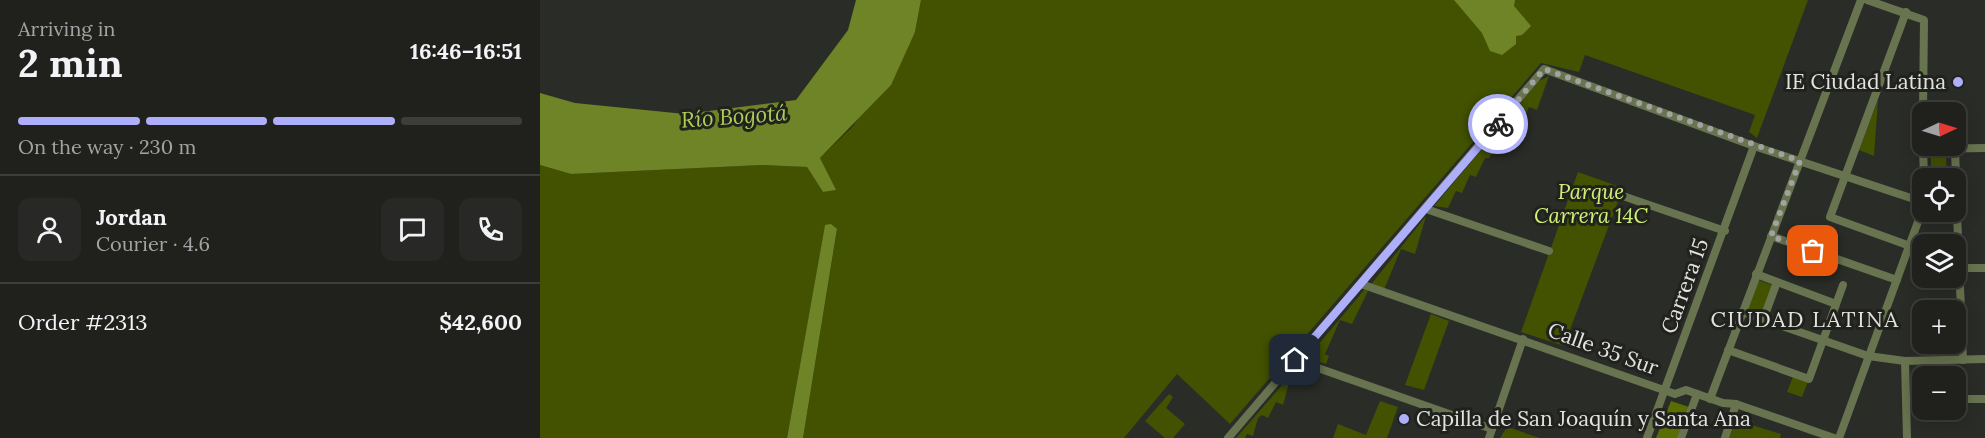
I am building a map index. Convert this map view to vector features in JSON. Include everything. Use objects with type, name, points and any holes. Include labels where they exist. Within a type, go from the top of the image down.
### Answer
[{"type":"street","points":[[1710,399],[1861,0]]},
{"type":"street","points":[[1867,0],[1924,20],[1923,102]]},
{"type":"street","points":[[1906,12],[1830,217],[1910,246]]},
{"type":"street","points":[[1228,438],[1544,69],[1754,146],[1912,198]]},
{"type":"street","name":"Carrera 15","points":[[1647,438],[1725,231],[1754,146]]},
{"type":"street","points":[[1966,149],[1985,148]]},
{"type":"street","points":[[1620,195],[1725,231]]},
{"type":"street","points":[[1426,209],[1549,251]]},
{"type":"street","points":[[1839,438],[1918,222]]},
{"type":"street","points":[[1771,236],[1897,280]]},
{"type":"street","points":[[1966,268],[1985,268]]},
{"type":"street","points":[[1756,274],[1836,304]]},
{"type":"street","points":[[1763,320],[1777,282]]},
{"type":"street","name":"Calle 35 Sur","points":[[1361,284],[1675,394],[1686,390],[1710,399],[1736,404],[1834,438]]},
{"type":"street","points":[[1728,350],[1809,379],[1843,285]]},
{"type":"street","points":[[1960,288],[1963,360]]},
{"type":"street","points":[[1742,312],[1822,342],[1868,356],[1905,361],[1985,359]]},
{"type":"street","points":[[1489,438],[1523,339]]},
{"type":"street","points":[[1295,360],[1492,429]]},
{"type":"street","points":[[1905,361],[1907,438]]},
{"type":"street","points":[[1681,438],[1697,394]]},
{"type":"street","points":[[1966,399],[1985,399]]},
{"type":"street","points":[[1906,400],[1912,400]]},
{"type":"street","points":[[1725,438],[1736,404]]},
{"type":"green space","points":[[921,0],[1808,0],[1757,138],[1749,132],[1755,115],[1585,55],[1579,72],[1541,63],[1230,424],[1177,374],[1124,438],[803,438],[837,230],[825,226],[787,438],[540,438],[540,165],[571,174],[762,165],[807,167],[823,192],[835,190],[820,158],[853,126],[915,32]]},
{"type":"green space","points":[[1549,76],[1537,110],[1529,107],[1521,127],[1516,126],[1505,142],[1499,141],[1489,158],[1485,158],[1476,177],[1470,175],[1462,193],[1456,191],[1448,208],[1434,206],[1539,81]]},
{"type":"green space","points":[[1878,100],[1874,156],[1859,150]]},
{"type":"green space","points":[[1931,156],[1946,156],[1947,168],[1931,168]]},
{"type":"green space","name":"Parque Carrera 14C","points":[[1578,172],[1623,188],[1564,346],[1521,332]]},
{"type":"green space","points":[[1426,216],[1415,254],[1401,249],[1383,292],[1369,287]]},
{"type":"green space","points":[[1758,280],[1772,285],[1762,314],[1746,309]]},
{"type":"green space","points":[[1365,289],[1368,291],[1352,324],[1340,320],[1325,354],[1329,356],[1326,364],[1307,358]]},
{"type":"green space","points":[[1431,314],[1449,321],[1424,390],[1405,385]]},
{"type":"green space","points":[[1297,368],[1300,370],[1289,383],[1283,405],[1276,402],[1268,418],[1262,415],[1258,418],[1253,436],[1247,434],[1245,438],[1236,438]]},
{"type":"green space","points":[[1794,374],[1809,379],[1802,397],[1787,392]]},
{"type":"green space","points":[[1169,394],[1173,397],[1166,408],[1185,424],[1173,438],[1165,438],[1145,421]]},
{"type":"green space","points":[[1380,401],[1398,407],[1387,438],[1333,438],[1338,424],[1366,435]]},
{"type":"green space","points":[[1736,420],[1781,434],[1780,438],[1729,438]]},
{"type":"green space","points":[[1507,427],[1540,438],[1500,438]]},
{"type":"shaded area","points":[[1671,401],[1689,407],[1677,438],[1656,438]]},
{"type":"water","name":"Río Bogotá","points":[[856,0],[921,0],[915,32],[891,85],[820,158],[836,190],[823,192],[807,167],[762,165],[571,174],[540,165],[540,93],[575,103],[685,114],[796,100],[848,30]]},
{"type":"water","points":[[1454,0],[1515,0],[1514,6],[1531,26],[1522,35],[1516,36],[1516,44],[1502,55],[1490,51],[1482,33]]},
{"type":"water","points":[[831,224],[837,229],[803,438],[787,438],[825,225]]},
{"type":"way so far","points":[[1498,124],[1544,69],[1575,78],[1754,146],[1800,161],[1771,236],[1813,251]]},
{"type":"place","name":"IE Ciudad Latina","points":[[1958,82]]},
{"type":"place","name":"Capilla de San Joaquín y Santa Ana","points":[[1404,419]]},
{"type":"district","name":"CIUDAD LATINA","points":[[1805,319]]},
{"type":"route","points":[[1295,360],[1498,124]]}]
